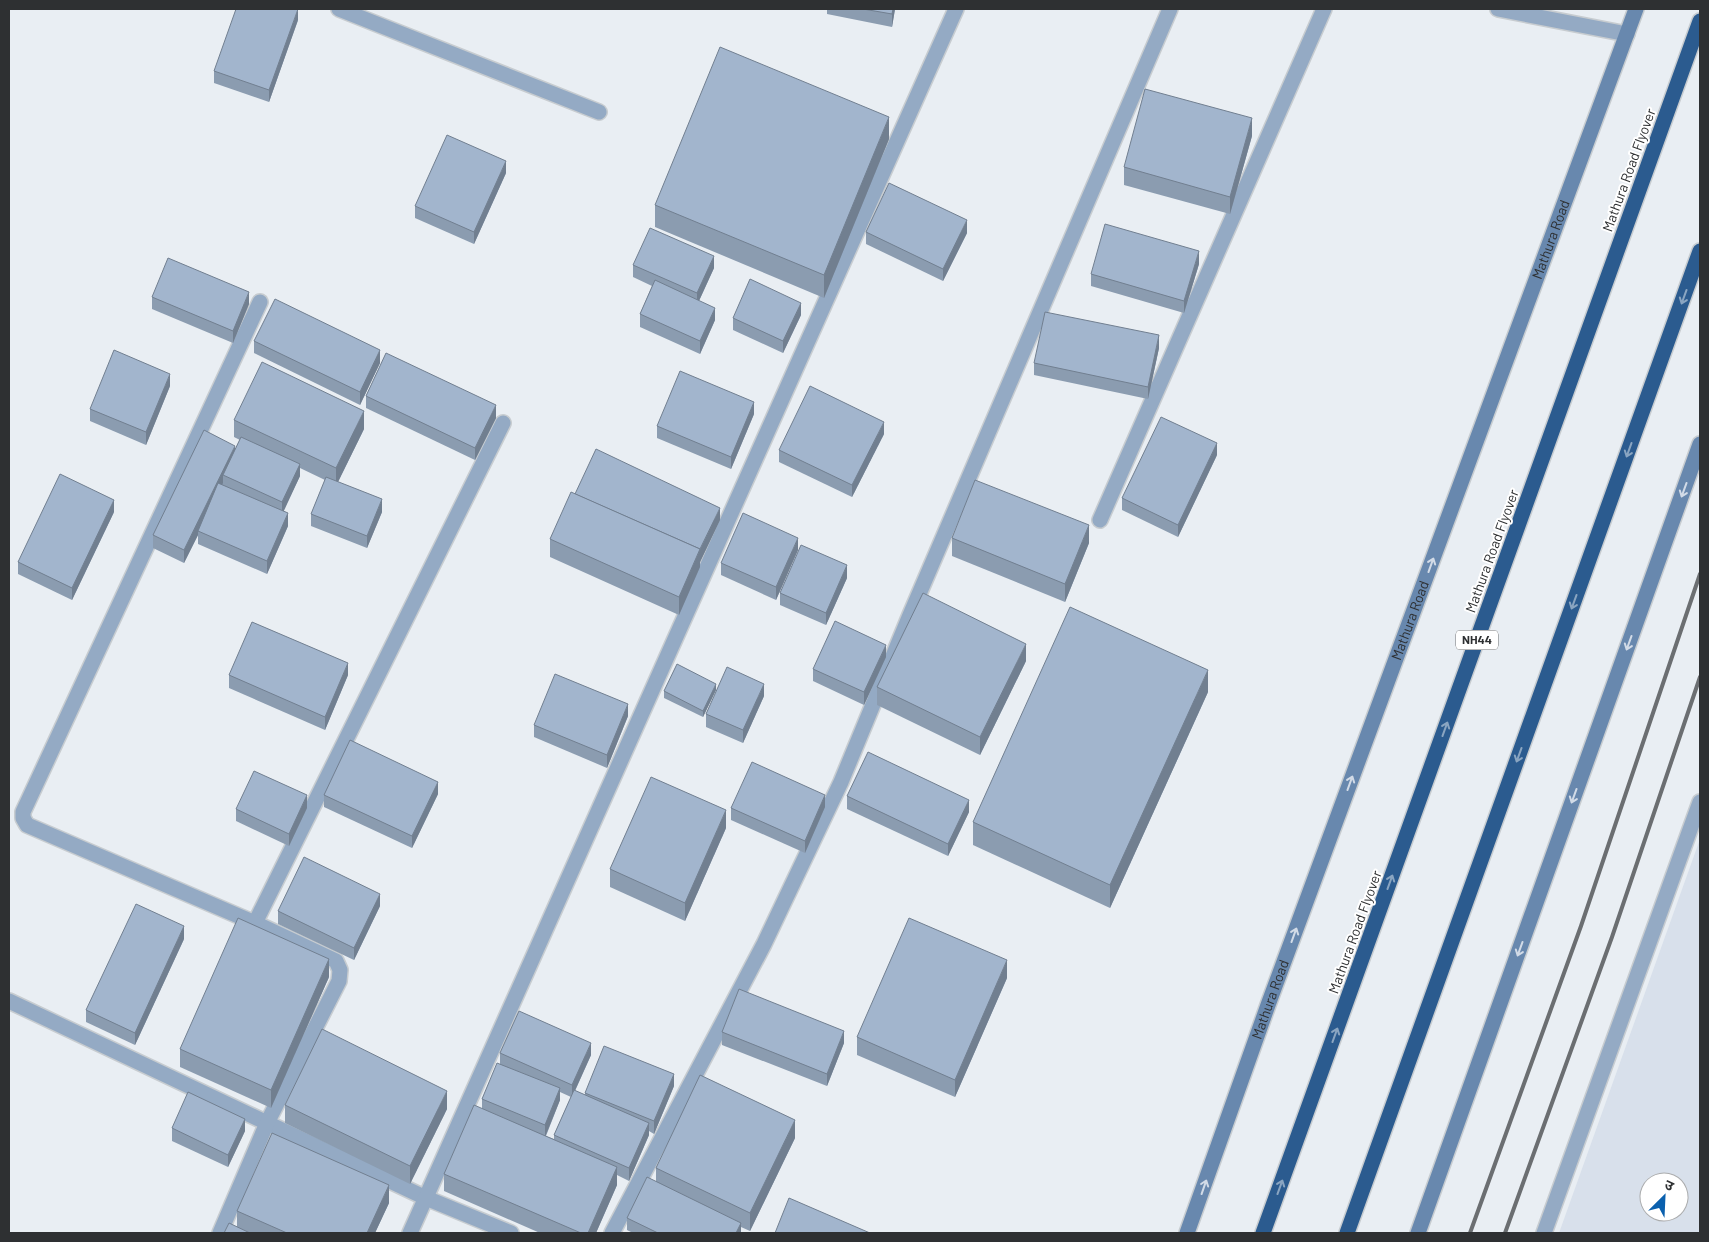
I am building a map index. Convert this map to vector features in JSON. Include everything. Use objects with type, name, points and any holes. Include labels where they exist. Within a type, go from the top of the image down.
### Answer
[{"type":"highway","name":"Mathura Road Flyover","points":[[1263,1233],[1700,21]]},
{"type":"highway","points":[[1347,1233],[1700,251]]},
{"type":"main road","name":"Mathura Road","points":[[1188,1233],[1272,995],[1636,9]]},
{"type":"main road","points":[[1418,1233],[1700,444]]},
{"type":"street","points":[[339,9],[599,112]]},
{"type":"street","points":[[410,1233],[956,9]]},
{"type":"street","points":[[612,1233],[764,944],[841,782],[910,615],[1170,9]]},
{"type":"street","points":[[1100,520],[1324,9]]},
{"type":"street","points":[[1498,9],[1627,34]]},
{"type":"street","points":[[220,1233],[267,1123],[340,981],[340,970],[336,961],[255,923],[27,825],[23,818],[23,812],[260,302]]},
{"type":"street","points":[[255,923],[503,423]]},
{"type":"street","points":[[1544,1233],[1700,802]]},
{"type":"street","points":[[9,1001],[426,1198],[511,1233]]},
{"type":"shaded area","points":[[1700,839],[1700,1233],[1559,1233]]},
{"type":"building","points":[[236,9],[298,9],[269,90],[214,71]]},
{"type":"building","points":[[863,9],[893,9],[892,14]]},
{"type":"building","points":[[720,47],[889,117],[824,275],[655,205]]},
{"type":"building","points":[[1145,89],[1252,118],[1230,197],[1124,167]]},
{"type":"building","points":[[447,135],[506,161],[474,232],[415,206]]},
{"type":"building","points":[[889,183],[967,220],[943,269],[866,232]]},
{"type":"building","points":[[1105,224],[1199,251],[1184,301],[1091,274]]},
{"type":"building","points":[[650,228],[714,256],[697,293],[633,265]]},
{"type":"building","points":[[168,258],[249,292],[233,331],[152,297]]},
{"type":"building","points":[[750,279],[801,303],[783,341],[733,318]]},
{"type":"building","points":[[655,280],[715,308],[700,341],[640,314]]},
{"type":"building","points":[[275,299],[380,350],[360,392],[254,341]]},
{"type":"building","points":[[1045,312],[1159,335],[1148,387],[1034,363]]},
{"type":"building","points":[[114,350],[170,374],[146,432],[90,409]]},
{"type":"building","points":[[386,353],[496,405],[475,448],[366,396]]},
{"type":"building","points":[[262,362],[364,411],[336,468],[234,420]]},
{"type":"building","points":[[680,371],[754,402],[731,457],[657,426]]},
{"type":"building","points":[[810,386],[884,422],[852,485],[779,450]]},
{"type":"building","points":[[1161,417],[1217,443],[1178,525],[1122,498]]},
{"type":"building","points":[[204,430],[235,446],[184,550],[153,535]]},
{"type":"building","points":[[241,437],[300,464],[282,502],[223,475]]},
{"type":"building","points":[[596,449],[720,508],[700,549],[575,494]]},
{"type":"building","points":[[60,474],[114,500],[72,588],[18,562]]},
{"type":"building","points":[[326,477],[382,499],[367,536],[311,514]]},
{"type":"building","points":[[975,480],[1089,525],[1065,584],[952,538]]},
{"type":"building","points":[[218,483],[288,513],[267,561],[198,531]]},
{"type":"building","points":[[571,492],[700,549],[679,597],[550,539]]},
{"type":"building","points":[[743,513],[798,538],[776,587],[721,563]]},
{"type":"building","points":[[801,545],[847,565],[826,613],[780,593]]},
{"type":"building","points":[[923,593],[1026,644],[980,737],[877,687]]},
{"type":"building","points":[[1070,607],[1208,670],[1110,885],[973,822]]},
{"type":"building","points":[[835,621],[886,645],[864,692],[813,669]]},
{"type":"building","points":[[252,622],[348,663],[325,717],[229,675]]},
{"type":"building","points":[[677,664],[716,684],[703,711],[664,691]]},
{"type":"building","points":[[727,667],[764,684],[743,730],[706,714]]},
{"type":"building","points":[[555,674],[628,704],[607,755],[534,725]]},
{"type":"building","points":[[350,740],[438,782],[412,836],[324,795]]},
{"type":"building","points":[[868,752],[969,800],[948,844],[847,796]]},
{"type":"building","points":[[752,762],[825,795],[805,841],[731,808]]},
{"type":"building","points":[[254,771],[307,795],[289,834],[236,809]]},
{"type":"building","points":[[651,777],[726,810],[685,903],[610,869]]},
{"type":"building","points":[[304,857],[380,894],[354,948],[278,911]]},
{"type":"building","points":[[136,904],[184,926],[135,1033],[86,1010]]},
{"type":"building","points":[[238,918],[329,959],[271,1090],[180,1049]]},
{"type":"building","points":[[909,918],[1007,960],[955,1080],[857,1037]]},
{"type":"building","points":[[739,989],[844,1031],[827,1074],[722,1032]]},
{"type":"building","points":[[519,1011],[591,1043],[572,1085],[500,1053]]},
{"type":"building","points":[[322,1029],[447,1091],[410,1166],[285,1105]]},
{"type":"building","points":[[604,1046],[674,1074],[654,1121],[585,1093]]},
{"type":"building","points":[[497,1063],[560,1088],[545,1125],[482,1099]]},
{"type":"building","points":[[700,1075],[795,1120],[750,1213],[656,1168]]},
{"type":"building","points":[[574,1090],[649,1123],[629,1168],[554,1135]]},
{"type":"building","points":[[188,1092],[245,1119],[228,1155],[172,1128]]},
{"type":"building","points":[[474,1105],[617,1167],[588,1233],[581,1233],[444,1174]]},
{"type":"building","points":[[272,1133],[389,1185],[367,1233],[287,1233],[237,1211]]},
{"type":"building","points":[[647,1177],[741,1223],[736,1233],[658,1233],[627,1218]]},
{"type":"building","points":[[789,1198],[870,1233],[775,1233]]},
{"type":"building","points":[[229,1223],[250,1233],[224,1233]]},
{"type":"railway","points":[[1470,1233],[1581,926],[1700,574]]},
{"type":"railway","points":[[1505,1233],[1612,937],[1700,677]]}]
